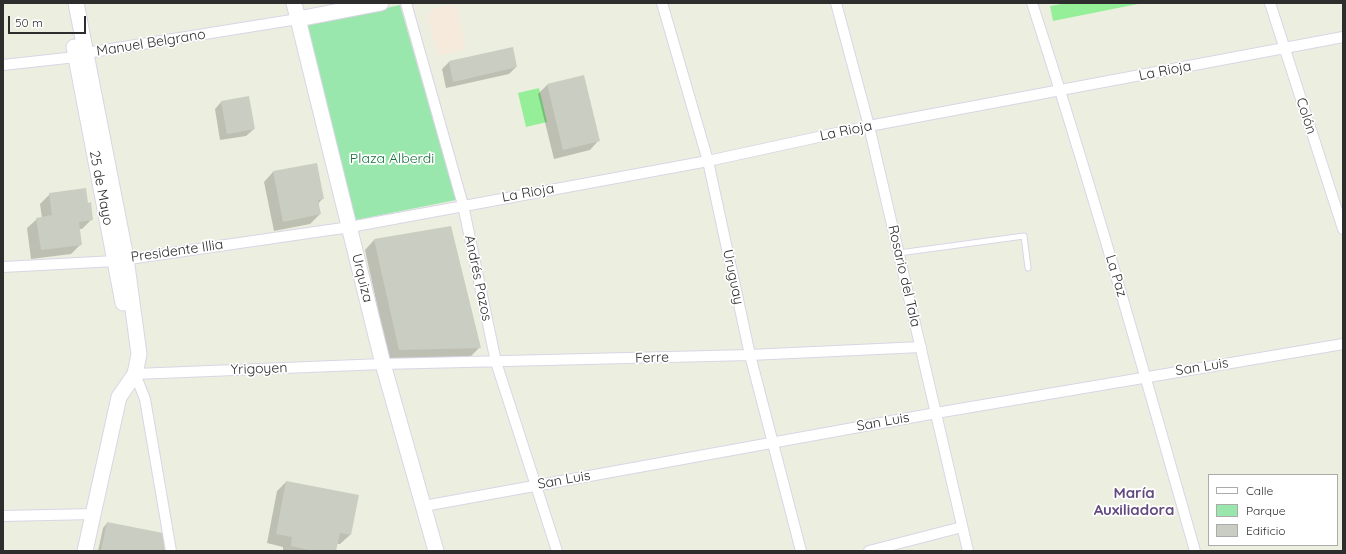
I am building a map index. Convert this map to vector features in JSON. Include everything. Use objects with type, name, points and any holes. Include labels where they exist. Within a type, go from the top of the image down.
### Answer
[{"type":"street","name":"25 de Mayo","points":[[65,3],[81,55]]},
{"type":"street","name":"25 de Mayo","points":[[76,3],[81,55],[121,260],[135,374],[145,399],[171,551]]},
{"type":"street","name":"Urquiza","points":[[294,3],[383,364],[436,551]]},
{"type":"street","points":[[298,19],[381,3]]},
{"type":"street","name":"Andrés Pazos","points":[[406,3],[463,205],[496,362],[557,551]]},
{"type":"street","name":"Uruguay","points":[[662,3],[708,161],[750,355],[801,551]]},
{"type":"street","name":"Rosario del Tala","points":[[836,3],[869,126],[968,551]]},
{"type":"street","name":"La Paz","points":[[1032,3],[1061,91],[1146,376],[1195,551]]},
{"type":"street","name":"Colón","points":[[1270,3],[1343,229]]},
{"type":"street","name":"Manuel Belgrano","points":[[3,65],[81,55],[298,19]]},
{"type":"street","name":"La Rioja","points":[[350,227],[708,161],[869,126],[1343,37]]},
{"type":"street","name":"Presidente Illia","points":[[3,267],[121,260],[350,227]]},
{"type":"street","name":"San Luis","points":[[424,506],[936,413],[1146,376],[1343,344]]},
{"type":"street","name":"Ferre","points":[[383,364],[750,355],[921,347]]},
{"type":"street","name":"Yrigoyen","points":[[135,374],[383,364]]},
{"type":"street","points":[[85,551],[120,397],[135,374]]},
{"type":"street","points":[[3,516],[93,514]]},
{"type":"street","points":[[869,551],[962,527]]},
{"type":"lane","points":[[899,253],[1024,236],[1028,268]]},
{"type":"shaded area","points":[[456,4],[466,49],[438,56],[427,17],[432,9]]},
{"type":"green space","points":[[1067,3],[1143,3],[1053,21],[1050,6]]},
{"type":"green space","name":"Plaza Alberdi","points":[[400,5],[456,200],[356,220],[305,26]]},
{"type":"green space","points":[[539,88],[547,122],[526,127],[518,93]]},
{"type":"building","points":[[513,47],[517,67],[453,82],[449,61]]},
{"type":"building","points":[[584,75],[600,141],[563,150],[547,84]]},
{"type":"building","points":[[249,96],[255,129],[227,134],[221,101]]},
{"type":"building","points":[[317,163],[324,199],[318,200],[321,214],[283,222],[273,171]]},
{"type":"building","points":[[86,188],[88,203],[91,202],[93,220],[79,222],[82,245],[41,250],[36,218],[52,215],[49,193]]},
{"type":"building","points":[[451,226],[481,348],[399,350],[374,239]]},
{"type":"building","points":[[286,481],[359,495],[351,535],[340,533],[336,551],[313,551],[291,546],[292,537],[276,534]]},
{"type":"building","points":[[107,522],[163,533],[165,551],[101,551]]},
{"type":"district","name":"María Auxiliadora","points":[[1134,502]]}]
